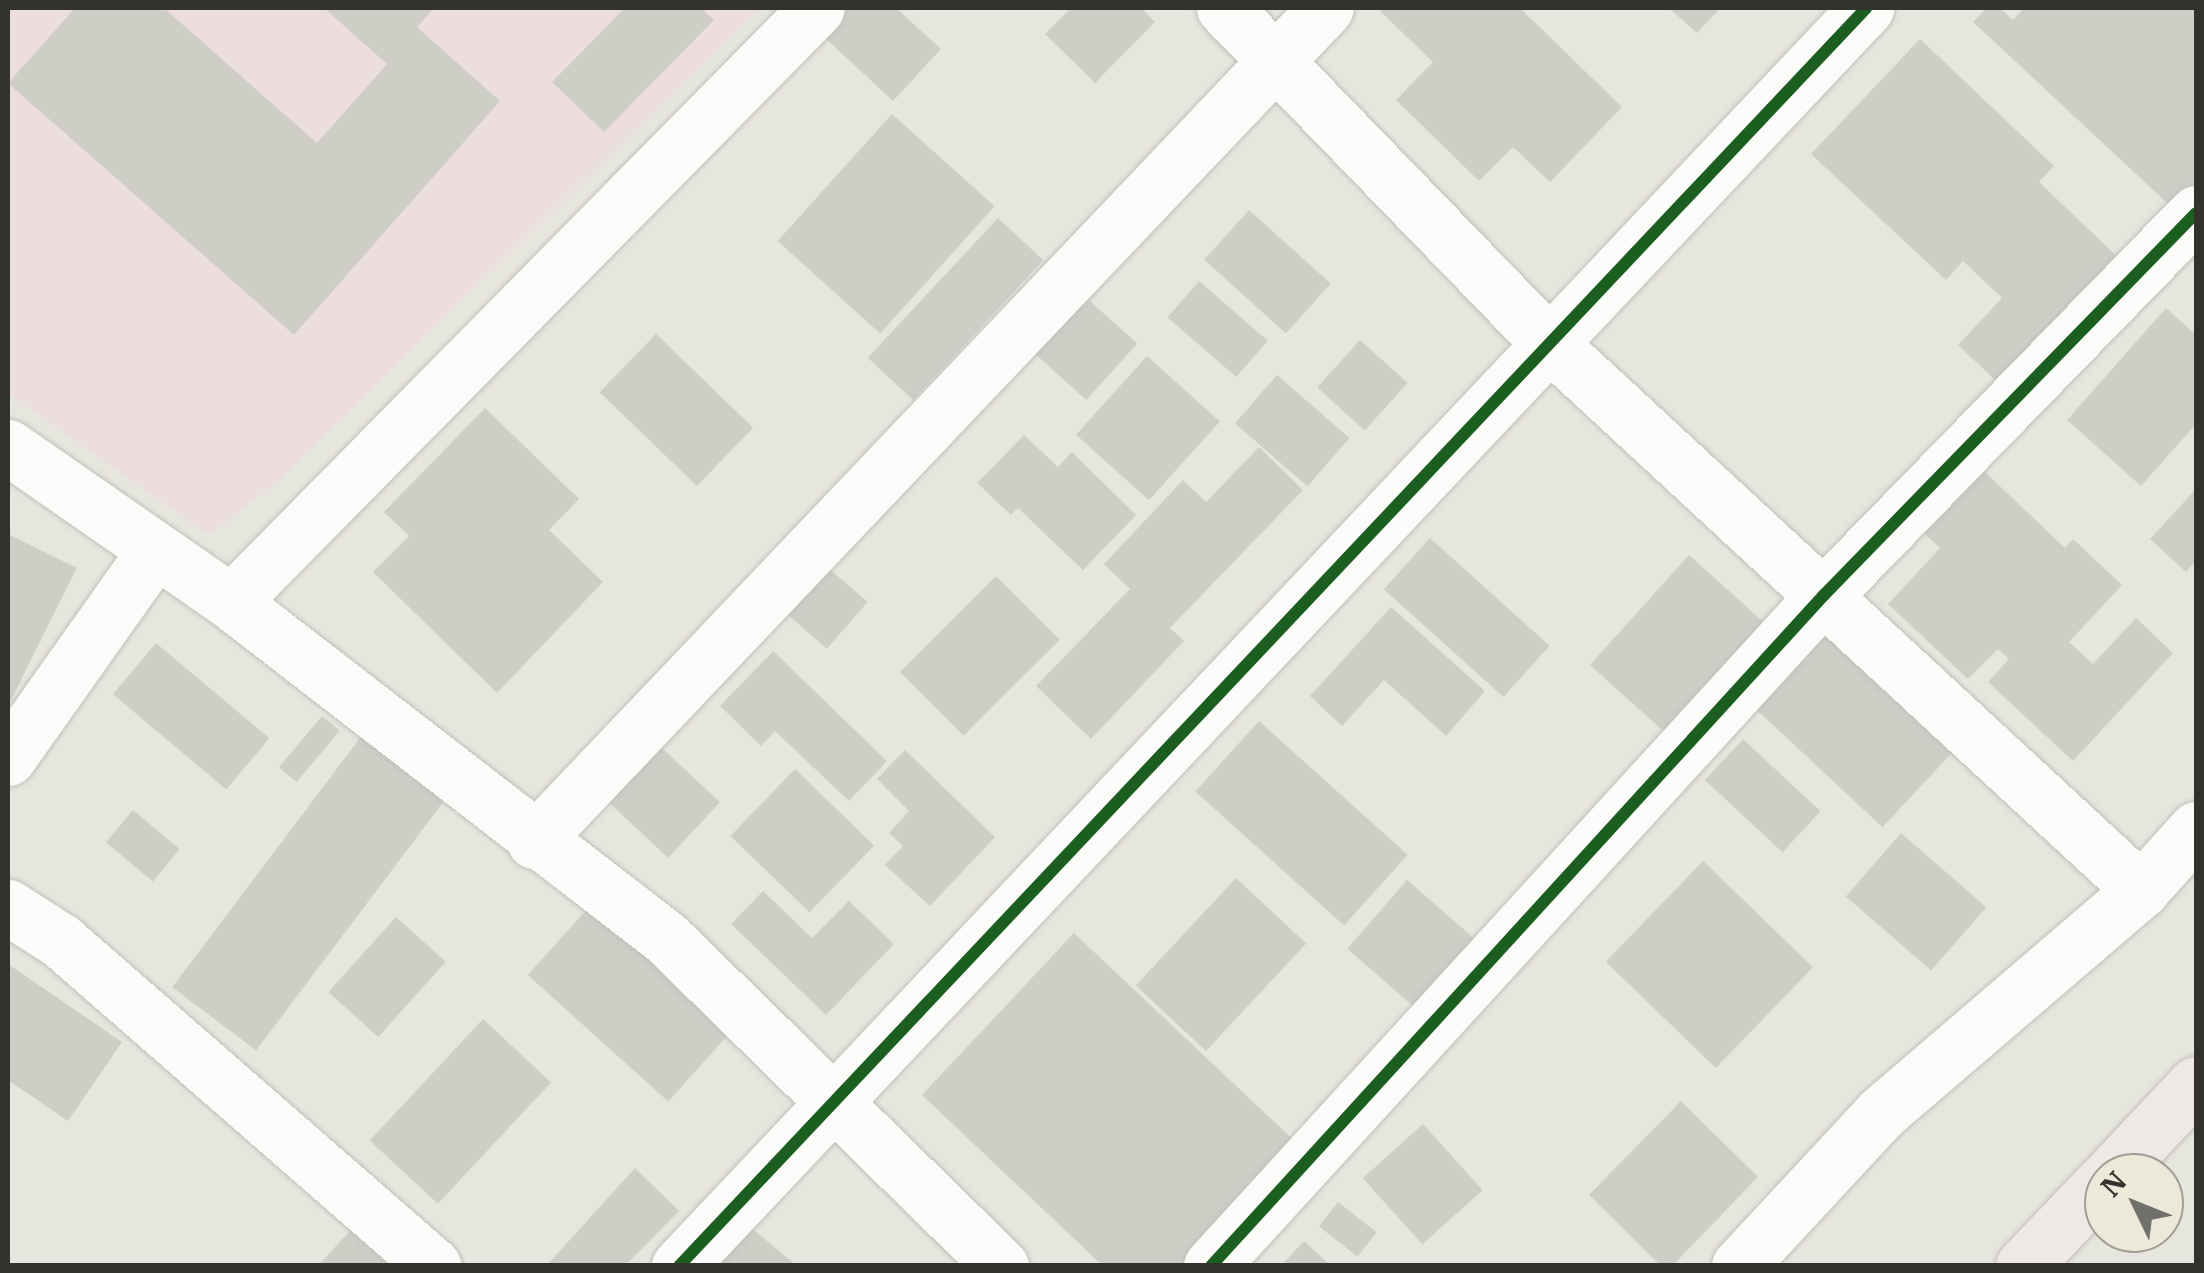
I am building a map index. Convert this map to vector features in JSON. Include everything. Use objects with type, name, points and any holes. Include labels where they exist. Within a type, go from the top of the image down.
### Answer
[{"type":"main road","points":[[2131,1153],[2196,1084]]},
{"type":"main road","points":[[2023,1266],[2084,1202]]},
{"type":"street","points":[[231,602],[817,8]]},
{"type":"street","points":[[1224,8],[1277,56],[1547,340],[2141,890]]},
{"type":"street","points":[[534,842],[1326,8]]},
{"type":"street","points":[[679,1266],[1547,340],[1866,8]]},
{"type":"street","points":[[1211,1266],[1824,595],[2196,213]]},
{"type":"street","points":[[8,447],[231,602],[534,842],[666,938],[1001,1266]]},
{"type":"street","points":[[8,758],[154,550]]},
{"type":"street","points":[[1740,1266],[1880,1113],[2141,890],[2196,829]]},
{"type":"street","points":[[8,906],[61,941],[433,1266]]},
{"type":"shaded area","points":[[8,8],[759,8],[279,480],[209,535],[8,393]]},
{"type":"building","points":[[75,8],[164,8],[317,143],[387,64],[324,8],[434,8],[417,27],[500,101],[294,335],[8,83]]},
{"type":"building","points":[[625,8],[701,8],[714,20],[604,132],[552,82]]},
{"type":"building","points":[[848,8],[896,8],[941,49],[893,101],[822,35]]},
{"type":"building","points":[[1071,8],[1141,8],[1155,22],[1095,83],[1045,34]]},
{"type":"building","points":[[1377,8],[1520,8],[1622,107],[1550,182],[1513,147],[1479,181],[1396,100],[1433,62]]},
{"type":"building","points":[[1669,8],[1720,8],[1697,33]]},
{"type":"building","points":[[1987,8],[2000,8],[2013,20],[2024,8],[2196,8],[2196,198],[2180,215],[1973,22]]},
{"type":"building","points":[[1920,39],[2054,166],[2039,182],[2125,264],[2005,389],[1958,345],[2002,298],[1963,261],[1946,280],[1811,154]]},
{"type":"building","points":[[892,114],[995,206],[880,333],[778,241]]},
{"type":"building","points":[[1249,210],[1331,284],[1286,333],[1204,260]]},
{"type":"building","points":[[998,218],[1043,260],[913,400],[868,358]]},
{"type":"building","points":[[1199,281],[1268,341],[1236,377],[1168,317]]},
{"type":"building","points":[[1080,292],[1137,344],[1086,400],[1029,348]]},
{"type":"building","points":[[2166,308],[2196,335],[2196,424],[2141,486],[2067,420]]},
{"type":"building","points":[[656,334],[753,428],[697,486],[600,392]]},
{"type":"building","points":[[1360,340],[1408,383],[1365,430],[1317,388]]},
{"type":"building","points":[[1147,356],[1220,422],[1149,500],[1076,435]]},
{"type":"building","points":[[1277,375],[1349,438],[1307,486],[1235,423]]},
{"type":"building","points":[[485,408],[579,499],[549,530],[603,582],[497,693],[373,572],[409,536],[384,512]]},
{"type":"building","points":[[1024,435],[1058,467],[1072,452],[1136,515],[1083,570],[1018,508],[1011,515],[977,483]]},
{"type":"building","points":[[1259,447],[1303,490],[1170,628],[1184,641],[1091,739],[1036,686],[1130,589],[1104,564],[1183,480],[1206,502]]},
{"type":"building","points":[[1984,471],[2065,548],[2073,539],[2122,585],[2069,642],[2093,664],[2136,618],[2173,653],[2073,761],[1988,682],[2009,659],[1998,649],[1968,679],[1888,604],[1940,548],[1925,534]]},
{"type":"building","points":[[2196,489],[2196,561],[2186,572],[2150,539]]},
{"type":"building","points":[[8,534],[77,568],[8,706]]},
{"type":"building","points":[[1430,538],[1550,646],[1503,697],[1384,589]]},
{"type":"building","points":[[1689,555],[1771,629],[1672,739],[1590,665]]},
{"type":"building","points":[[817,558],[868,602],[827,649],[776,605]]},
{"type":"building","points":[[996,576],[1060,640],[963,736],[900,672]]},
{"type":"building","points":[[1391,607],[1485,691],[1446,736],[1384,680],[1342,726],[1310,696]]},
{"type":"building","points":[[1829,631],[1956,749],[1883,827],[1756,709]]},
{"type":"building","points":[[156,643],[269,738],[226,789],[113,694]]},
{"type":"building","points":[[773,651],[887,761],[849,801],[775,731],[761,746],[720,706]]},
{"type":"building","points":[[322,716],[340,731],[297,782],[279,767]]},
{"type":"building","points":[[1259,721],[1408,855],[1344,925],[1195,792]]},
{"type":"building","points":[[363,734],[447,797],[256,1050],[172,987]]},
{"type":"building","points":[[649,736],[720,802],[668,858],[597,792]]},
{"type":"building","points":[[1743,739],[1821,811],[1782,852],[1705,780]]},
{"type":"building","points":[[905,750],[995,837],[930,906],[885,865],[903,846],[889,833],[909,811],[877,779]]},
{"type":"building","points":[[795,769],[874,845],[810,912],[730,836]]},
{"type":"building","points":[[133,810],[180,849],[153,881],[106,842]]},
{"type":"building","points":[[1901,833],[1986,907],[1931,971],[1846,896]]},
{"type":"building","points":[[1703,861],[1813,967],[1716,1068],[1606,962]]},
{"type":"building","points":[[1236,878],[1306,943],[1206,1051],[1136,986]]},
{"type":"building","points":[[1407,880],[1483,946],[1424,1015],[1347,949]]},
{"type":"building","points":[[763,891],[812,938],[849,901],[894,944],[826,1015],[731,924]]},
{"type":"building","points":[[590,906],[730,1032],[668,1102],[528,975]]},
{"type":"building","points":[[396,917],[446,962],[378,1037],[328,992]]},
{"type":"building","points":[[1074,933],[1303,1149],[1193,1266],[1103,1266],[922,1095]]},
{"type":"building","points":[[8,964],[122,1042],[68,1121],[8,1080]]},
{"type":"building","points":[[483,1019],[551,1082],[438,1204],[370,1140]]},
{"type":"building","points":[[1681,1101],[1758,1177],[1672,1266],[1661,1266],[1589,1195]]},
{"type":"building","points":[[1423,1124],[1483,1190],[1422,1244],[1363,1178]]},
{"type":"building","points":[[635,1168],[679,1211],[625,1266],[546,1266]]},
{"type":"building","points":[[1338,1202],[1377,1232],[1358,1257],[1319,1226]]},
{"type":"building","points":[[737,1216],[797,1266],[695,1266]]},
{"type":"building","points":[[355,1225],[400,1266],[318,1266]]},
{"type":"building","points":[[1304,1241],[1331,1266],[1281,1266]]},
{"type":"cycle path","points":[[679,1266],[1866,8]]},
{"type":"cycle path","points":[[1211,1266],[1824,595],[2196,213]]}]
